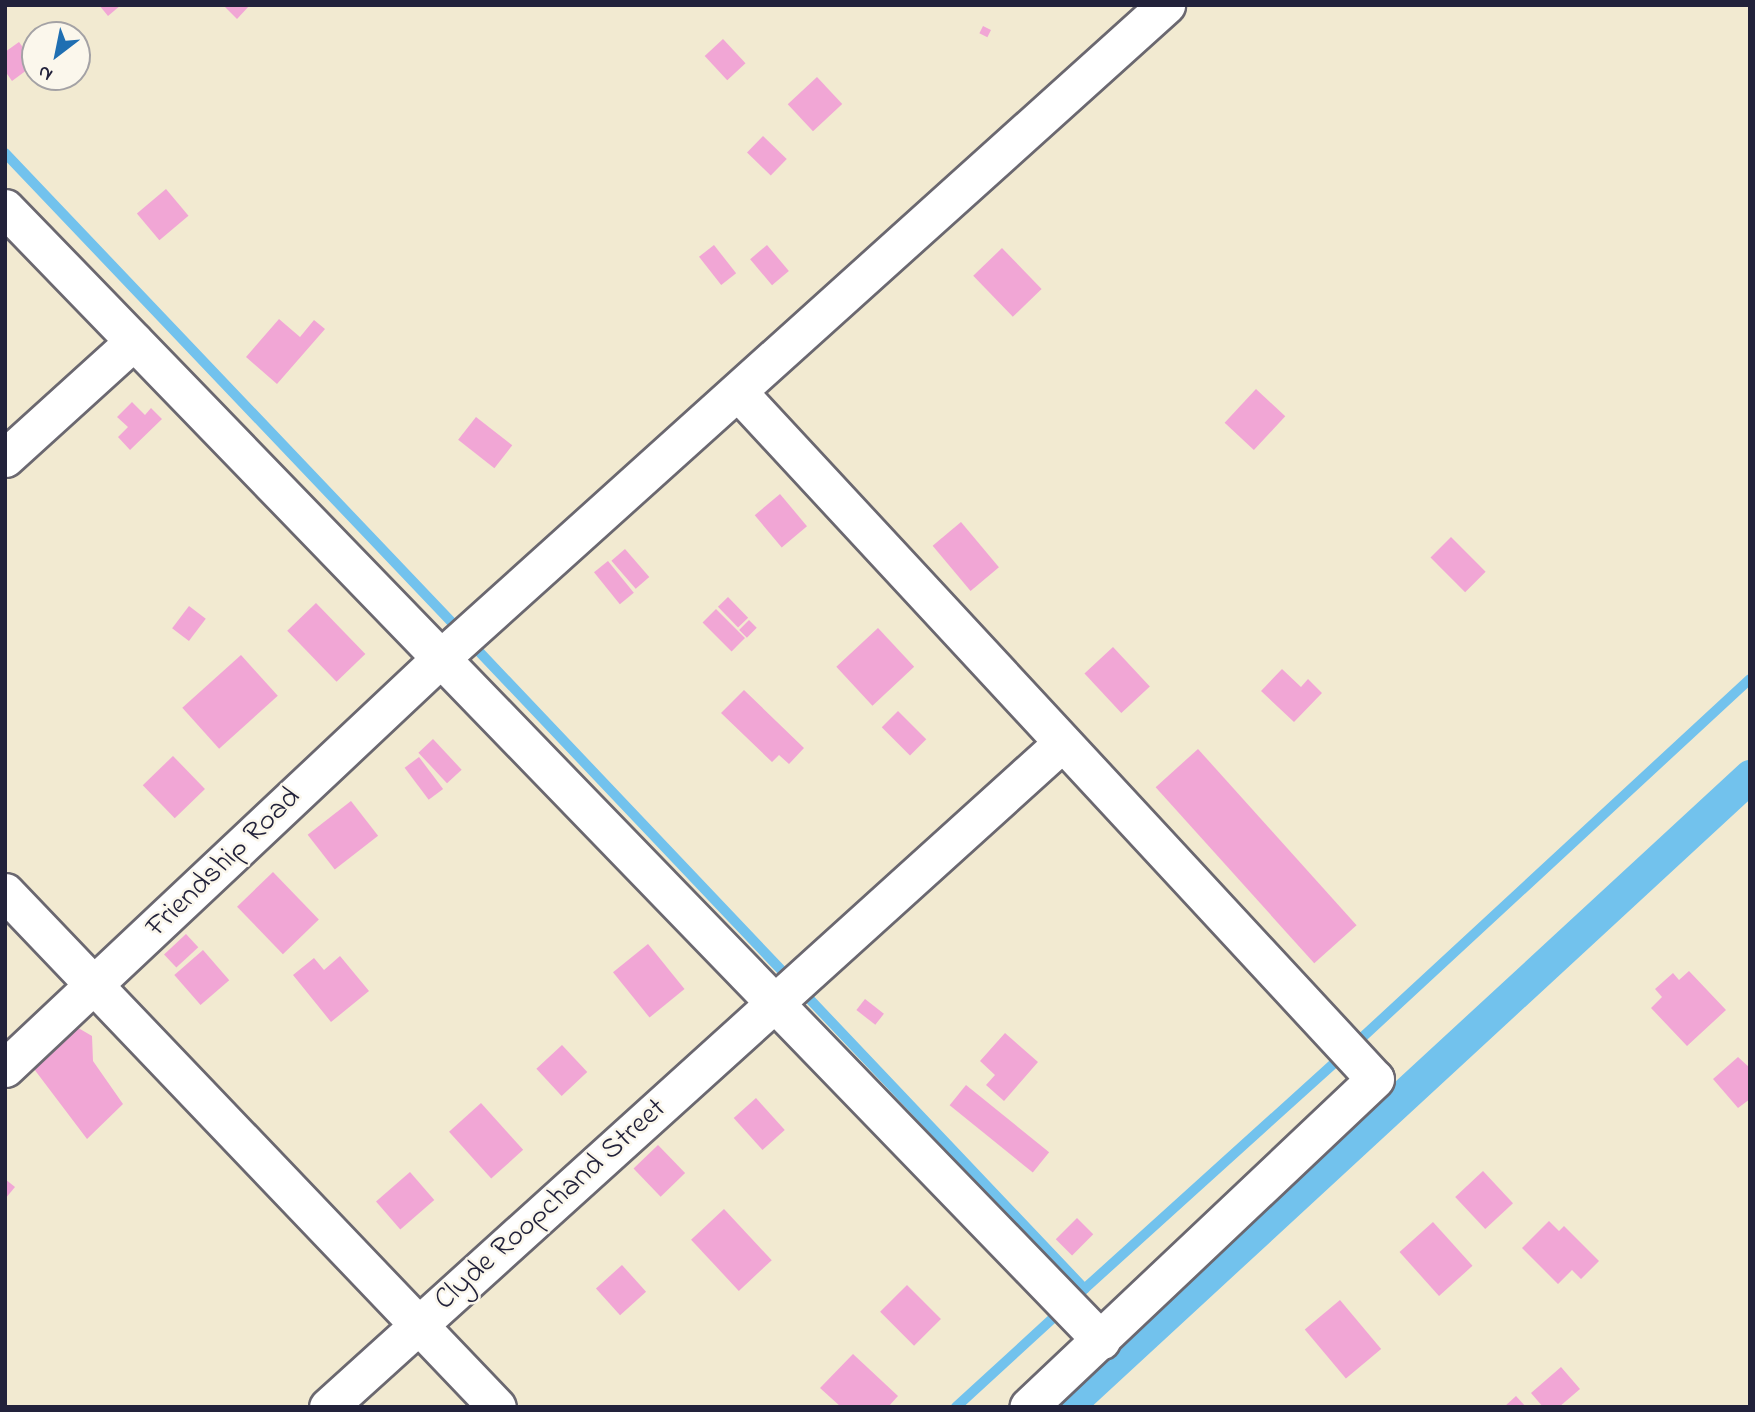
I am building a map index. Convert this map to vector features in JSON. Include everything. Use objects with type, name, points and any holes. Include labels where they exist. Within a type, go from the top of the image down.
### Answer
[{"type":"street","name":"Friendship Road","points":[[5,1068],[441,658],[739,393],[1166,5]]},
{"type":"street","points":[[5,208],[1101,1340]]},
{"type":"street","points":[[5,458],[134,341]]},
{"type":"street","points":[[739,393],[1375,1079],[1028,1407]]},
{"type":"street","name":"Clyde Roopchand Street","points":[[328,1407],[1062,743]]},
{"type":"street","points":[[5,892],[497,1407]]},
{"type":"building","points":[[99,5],[121,5],[108,16]]},
{"type":"building","points":[[223,5],[250,5],[237,19]]},
{"type":"building","points":[[983,26],[991,30],[987,37],[979,33]]},
{"type":"building","points":[[723,39],[746,63],[727,80],[705,56]]},
{"type":"building","points":[[19,42],[21,45],[21,74],[12,81],[5,71],[5,52]]},
{"type":"building","points":[[817,77],[842,104],[813,131],[788,104]]},
{"type":"building","points":[[763,136],[787,159],[771,175],[747,153]]},
{"type":"building","points":[[166,189],[188,216],[159,240],[137,213]]},
{"type":"building","points":[[714,245],[736,273],[721,285],[699,257]]},
{"type":"building","points":[[767,245],[789,271],[772,285],[750,259]]},
{"type":"building","points":[[1002,248],[1042,289],[1013,317],[973,276]]},
{"type":"building","points":[[279,319],[300,337],[314,320],[325,329],[277,384],[246,357]]},
{"type":"building","points":[[1256,389],[1285,416],[1254,450],[1225,423]]},
{"type":"building","points":[[132,402],[145,415],[151,408],[162,419],[130,450],[118,437],[128,427],[117,417]]},
{"type":"building","points":[[476,417],[512,445],[494,468],[458,440]]},
{"type":"building","points":[[780,494],[807,526],[782,547],[755,515]]},
{"type":"building","points":[[961,522],[999,567],[971,591],[933,546]]},
{"type":"building","points":[[1451,537],[1486,572],[1465,592],[1430,558]]},
{"type":"building","points":[[625,549],[649,577],[636,589],[611,561]]},
{"type":"building","points":[[608,561],[634,593],[620,604],[594,572]]},
{"type":"building","points":[[728,597],[748,618],[738,628],[718,607]]},
{"type":"building","points":[[316,603],[365,654],[337,682],[287,631]]},
{"type":"building","points":[[189,606],[206,619],[189,641],[172,628]]},
{"type":"building","points":[[716,609],[745,638],[732,651],[703,622]]},
{"type":"building","points":[[749,620],[757,628],[747,638],[739,630]]},
{"type":"building","points":[[878,628],[914,667],[872,706],[836,667]]},
{"type":"building","points":[[1113,647],[1150,686],[1121,713],[1084,674]]},
{"type":"building","points":[[241,655],[278,696],[219,749],[182,708]]},
{"type":"building","points":[[1282,669],[1301,687],[1308,679],[1322,693],[1294,722],[1261,691]]},
{"type":"building","points":[[744,690],[804,748],[789,764],[779,755],[772,762],[721,713]]},
{"type":"building","points":[[898,711],[926,739],[910,756],[882,727]]},
{"type":"building","points":[[433,739],[462,770],[447,783],[418,753]]},
{"type":"building","points":[[1198,749],[1357,925],[1314,963],[1156,787]]},
{"type":"building","points":[[173,756],[205,789],[175,818],[143,785]]},
{"type":"building","points":[[419,757],[443,789],[429,800],[405,768]]},
{"type":"building","points":[[351,801],[378,836],[335,870],[308,835]]},
{"type":"building","points":[[273,872],[319,919],[283,954],[237,907]]},
{"type":"building","points":[[186,934],[198,947],[176,968],[164,954]]},
{"type":"building","points":[[648,944],[685,989],[650,1017],[613,972]]},
{"type":"building","points":[[203,950],[229,980],[201,1005],[174,975]]},
{"type":"building","points":[[340,956],[369,991],[331,1022],[293,975],[314,958],[324,970]]},
{"type":"building","points":[[1689,971],[1726,1010],[1687,1046],[1651,1008],[1662,997],[1655,989],[1673,973],[1679,980]]},
{"type":"building","points":[[865,999],[884,1014],[875,1025],[856,1010]]},
{"type":"building","points":[[68,1022],[92,1036],[93,1061],[123,1104],[87,1139],[31,1065]]},
{"type":"building","points":[[1005,1033],[1038,1062],[1004,1101],[986,1085],[995,1075],[980,1061]]},
{"type":"building","points":[[562,1045],[587,1072],[562,1096],[536,1069]]},
{"type":"building","points":[[1738,1057],[1750,1068],[1750,1099],[1738,1108],[1713,1079]]},
{"type":"building","points":[[966,1085],[1049,1152],[1033,1173],[950,1105]]},
{"type":"building","points":[[756,1098],[785,1130],[762,1150],[734,1118]]},
{"type":"building","points":[[481,1103],[523,1150],[491,1179],[449,1132]]},
{"type":"building","points":[[658,1145],[685,1173],[661,1197],[634,1169]]},
{"type":"building","points":[[1483,1171],[1513,1203],[1485,1229],[1455,1197]]},
{"type":"building","points":[[410,1172],[434,1200],[400,1229],[376,1202]]},
{"type":"building","points":[[5,1179],[15,1187],[5,1199]]},
{"type":"building","points":[[724,1209],[772,1260],[739,1291],[691,1240]]},
{"type":"building","points":[[1077,1218],[1093,1234],[1072,1255],[1056,1239]]},
{"type":"building","points":[[1549,1221],[1559,1231],[1564,1226],[1599,1261],[1581,1279],[1572,1270],[1558,1284],[1522,1248]]},
{"type":"building","points":[[1433,1222],[1472,1266],[1439,1296],[1400,1252]]},
{"type":"building","points":[[622,1265],[646,1292],[620,1315],[596,1288]]},
{"type":"building","points":[[907,1285],[941,1319],[914,1346],[880,1312]]},
{"type":"building","points":[[1340,1300],[1381,1349],[1346,1379],[1305,1330]]},
{"type":"building","points":[[853,1354],[898,1396],[888,1407],[841,1407],[820,1388]]},
{"type":"building","points":[[1561,1367],[1580,1389],[1559,1407],[1543,1407],[1531,1393]]},
{"type":"building","points":[[1516,1396],[1526,1407],[1504,1407]]},
{"type":"waterway","points":[[5,153],[460,631]]},
{"type":"waterway","points":[[470,642],[790,979]]},
{"type":"waterway","points":[[1354,1045],[1750,679]]},
{"type":"waterway","points":[[1066,1407],[1750,776]]},
{"type":"waterway","points":[[801,990],[1085,1289]]},
{"type":"waterway","points":[[1082,1291],[1343,1055]]},
{"type":"waterway","points":[[956,1407],[1063,1309]]}]
